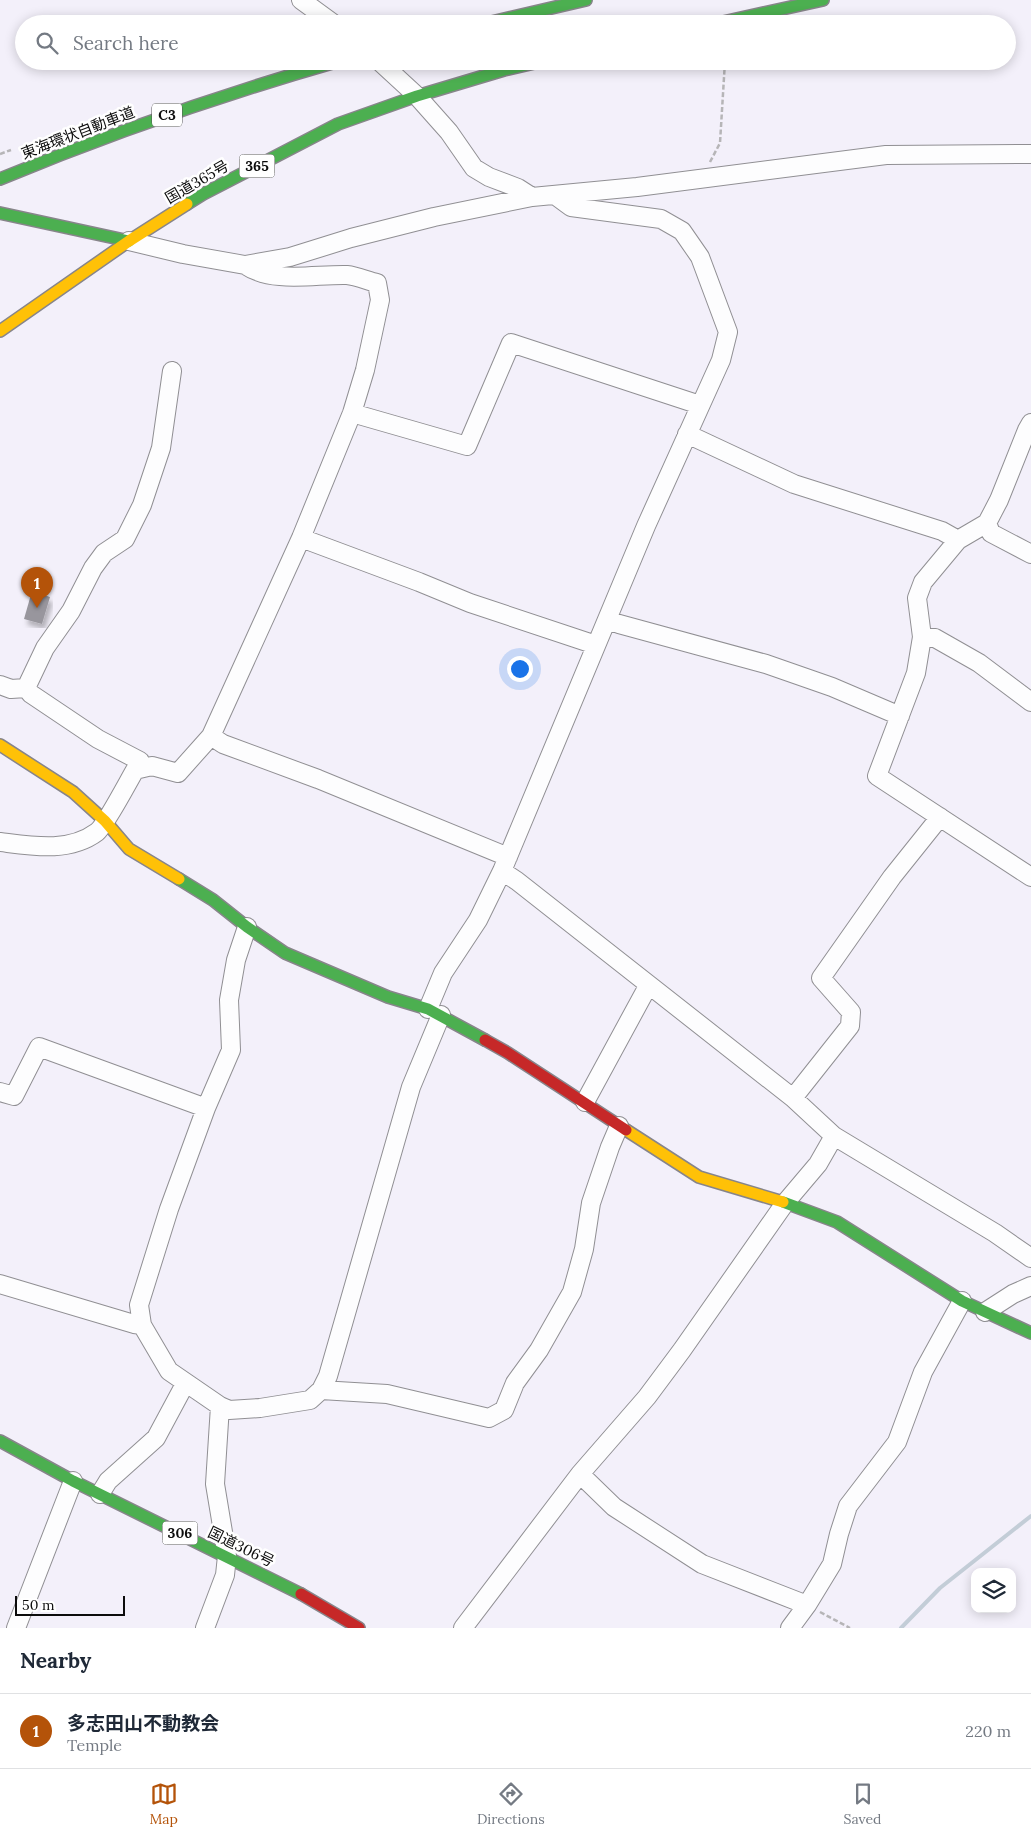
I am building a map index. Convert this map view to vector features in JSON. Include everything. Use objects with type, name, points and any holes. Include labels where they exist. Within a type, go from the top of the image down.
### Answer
[{"type":"main road","points":[[522,15],[586,0]]},
{"type":"main road","points":[[754,15],[822,0]]},
{"type":"main road","name":"東海環状自動車道","points":[[0,179],[122,130],[310,70]]},
{"type":"main road","name":"国道365号","points":[[0,331],[129,241],[203,194],[338,124],[417,96],[504,70]]},
{"type":"main road","points":[[0,213],[129,241]]},
{"type":"main road","points":[[0,745],[73,792],[104,821],[128,849],[213,900],[247,927],[293,956],[388,997],[434,1012],[508,1053],[699,1177],[785,1203],[837,1222],[962,1301],[1031,1333]]},
{"type":"main road","name":"国道306号","points":[[0,1441],[73,1481],[227,1556],[330,1610],[359,1628]]},
{"type":"street","points":[[301,0],[322,15]]},
{"type":"street","points":[[389,70],[417,96],[449,132],[474,168],[489,177],[518,188],[532,197]]},
{"type":"street","points":[[129,241],[183,254],[245,265],[290,257],[351,238],[532,197],[637,188],[886,155],[1031,154]]},
{"type":"street","points":[[247,927],[236,960],[229,1000],[231,1050],[206,1108],[169,1209],[138,1305],[142,1325],[169,1371],[185,1384],[229,1410],[260,1408],[310,1400],[321,1390],[328,1376],[434,1012],[443,973],[478,920],[505,864],[607,620],[721,360],[728,332],[700,258],[682,231],[661,219],[571,207],[556,196]]},
{"type":"street","points":[[0,842],[44,847],[76,842],[98,831],[135,770],[152,766],[178,773],[211,736],[301,538],[352,413],[365,370],[380,300],[377,284],[350,275],[282,276],[256,272],[245,265]]},
{"type":"street","points":[[352,413],[467,446],[511,343],[700,405]]},
{"type":"street","points":[[26,688],[44,648],[71,611],[92,568],[104,554],[125,539],[142,505],[161,448],[172,371]]},
{"type":"street","points":[[1031,423],[999,500],[987,523],[958,540],[923,582],[918,598],[922,637],[916,673],[877,776],[1031,877]]},
{"type":"street","points":[[687,434],[794,484],[942,531],[958,540]]},
{"type":"street","points":[[987,523],[991,533],[1031,554]]},
{"type":"street","points":[[301,538],[470,603],[596,646]]},
{"type":"street","points":[[607,620],[766,664],[832,687],[900,716]]},
{"type":"street","points":[[922,637],[935,638],[979,663],[1031,702]]},
{"type":"street","points":[[0,685],[11,689],[26,688]]},
{"type":"street","points":[[26,688],[31,694],[98,739],[140,762],[142,768]]},
{"type":"street","points":[[211,736],[223,744],[318,779],[505,864],[517,881],[648,986],[793,1098],[834,1136],[995,1233],[1031,1258]]},
{"type":"street","points":[[793,1098],[850,1026],[851,1012],[821,978],[892,878],[940,817]]},
{"type":"street","points":[[585,1102],[648,986]]},
{"type":"street","points":[[0,1092],[14,1096],[39,1047],[206,1108]]},
{"type":"street","points":[[321,1390],[387,1394],[489,1418],[504,1410],[515,1383],[539,1350],[572,1292],[584,1248],[591,1203],[619,1126]]},
{"type":"street","points":[[463,1628],[580,1474],[647,1397],[785,1203],[818,1164],[834,1136]]},
{"type":"street","points":[[0,1284],[142,1325]]},
{"type":"street","points":[[985,1312],[1013,1294],[1031,1286]]},
{"type":"street","points":[[790,1628],[808,1605],[832,1564],[838,1534],[848,1506],[897,1442],[922,1372],[962,1301]]},
{"type":"street","points":[[100,1494],[108,1481],[156,1438],[185,1384]]},
{"type":"street","points":[[205,1628],[225,1575],[227,1556],[215,1484],[220,1406]]},
{"type":"street","points":[[580,1474],[614,1508],[702,1564],[808,1605]]},
{"type":"street","points":[[16,1628],[73,1481]]},
{"type":"path","points":[[709,165],[720,143],[724,70]]},
{"type":"path","points":[[808,1605],[850,1628]]},
{"type":"building","points":[[32,591],[50,597],[42,624],[24,619]]},
{"type":"railway","points":[[901,1628],[940,1588],[1031,1516]]},
{"type":"traffic: fast","points":[[522,15],[586,0]]},
{"type":"traffic: fast","points":[[755,15],[823,0]]},
{"type":"traffic: fast","points":[[0,179],[168,115],[309,70]]},
{"type":"traffic: fast","points":[[187,204],[338,124],[417,96],[504,70]]},
{"type":"traffic: fast","points":[[0,213],[129,241]]},
{"type":"traffic: fast","points":[[179,879],[213,900],[247,927],[285,953],[388,997],[428,1009],[485,1040]]},
{"type":"traffic: fast","points":[[783,1202],[837,1222],[962,1301],[1031,1333]]},
{"type":"traffic: fast","points":[[0,1441],[73,1481],[301,1594]]},
{"type":"traffic: slow","points":[[0,331],[129,241],[187,204]]},
{"type":"traffic: slow","points":[[0,745],[73,792],[105,821],[129,849],[179,879]]},
{"type":"traffic: slow","points":[[626,1130],[699,1177],[783,1202]]},
{"type":"traffic: jam","points":[[485,1040],[626,1130]]},
{"type":"traffic: jam","points":[[301,1594],[359,1628]]},
{"type":"place","name":"多志田山不動教会","points":[[37,608]]}]
